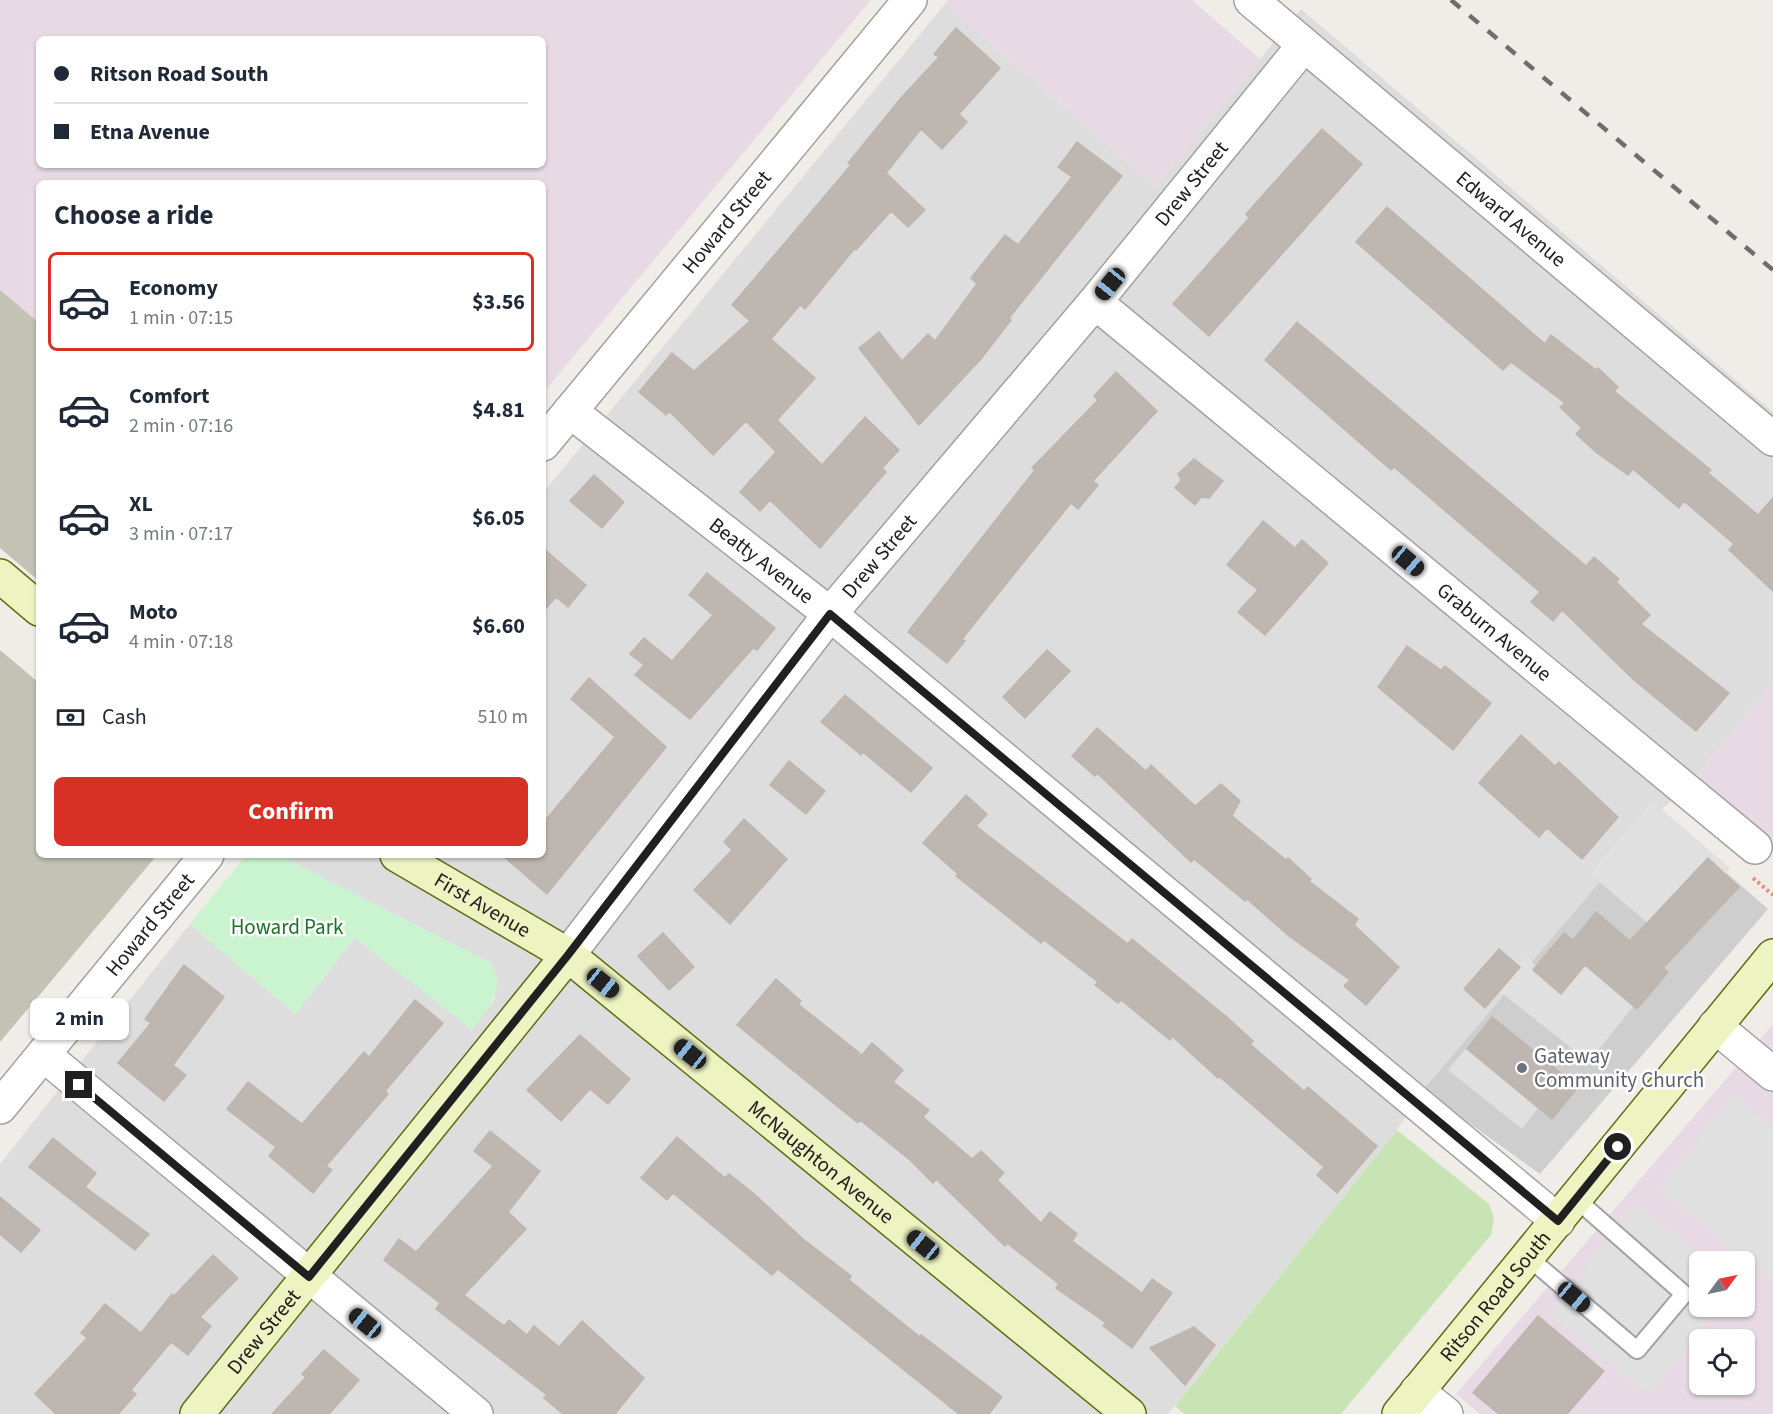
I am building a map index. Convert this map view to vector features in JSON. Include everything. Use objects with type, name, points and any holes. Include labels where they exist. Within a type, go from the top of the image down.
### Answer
[{"type":"main road","points":[[0,576],[36,606]]},
{"type":"main road","name":"First Avenue","points":[[402,858],[568,955]]},
{"type":"main road","name":"Drew Street","points":[[197,1414],[568,955]]},
{"type":"main road","name":"McNaughton Avenue","points":[[568,955],[1129,1414]]},
{"type":"main road","name":"Ritson Road South","points":[[1408,1403],[1773,956]]},
{"type":"street","name":"Howard Street","points":[[546,440],[910,0]]},
{"type":"street","name":"Edward Avenue","points":[[1251,0],[1773,439]]},
{"type":"street","name":"Drew Street","points":[[568,955],[830,614],[1095,302],[1305,45]]},
{"type":"street","name":"Graburn Avenue","points":[[1095,302],[1754,853]]},
{"type":"street","name":"Beatty Avenue","points":[[570,411],[830,614],[1567,1210]]},
{"type":"street","name":"Howard Street","points":[[0,1107],[205,858]]},
{"type":"street","points":[[1715,1026],[1773,1074]]},
{"type":"street","points":[[44,1055],[476,1414]]},
{"type":"street","points":[[1408,1403],[1446,1414]]},
{"type":"lane","points":[[1528,1257],[1636,1350],[1684,1294],[1567,1210]]},
{"type":"path","points":[[1754,853],[1773,895]]},
{"type":"shaded area","points":[[0,0],[871,0],[546,389],[546,180],[36,180],[36,320],[0,290]]},
{"type":"shaded area","points":[[948,0],[1192,0],[1260,59],[1156,186],[945,4]]},
{"type":"shaded area","points":[[945,4],[1156,186],[1301,9],[1773,412],[1773,682],[1692,781],[1658,813],[1423,1090],[1397,1130],[1168,1414],[0,1414],[0,1164],[190,924],[295,1014],[355,938],[472,1029],[495,999],[491,963],[284,858],[546,858],[546,489]]},
{"type":"shaded area","points":[[0,290],[36,320],[36,578],[0,548]]},
{"type":"shaded area","points":[[0,650],[36,680],[36,858],[154,858],[0,1042]]},
{"type":"shaded area","points":[[1773,682],[1773,846],[1692,781]]},
{"type":"shaded area","points":[[1652,801],[1730,868],[1669,941],[1590,874]]},
{"type":"shaded area","points":[[1658,813],[1768,909],[1540,1174],[1423,1090]]},
{"type":"shaded area","points":[[1583,954],[1639,999],[1589,1062],[1498,990],[1524,956],[1558,984]]},
{"type":"shaded area","points":[[1773,1024],[1773,1414],[1480,1414],[1456,1394]]},
{"type":"shaded area","points":[[1468,1046],[1541,1104],[1522,1129],[1448,1070]]},
{"type":"shaded area","points":[[1734,1095],[1773,1127],[1773,1282],[1755,1267],[1755,1251],[1735,1251],[1658,1188]]},
{"type":"shaded area","points":[[1636,1204],[1695,1251],[1689,1251],[1689,1317],[1711,1317],[1702,1329],[1689,1329],[1689,1345],[1649,1395],[1548,1314]]},
{"type":"green space","name":"Howard Park","points":[[244,858],[284,858],[491,963],[496,972],[496,990],[489,1007],[472,1030],[355,938],[295,1014],[190,924]]},
{"type":"green space","points":[[1397,1130],[1489,1204],[1494,1218],[1491,1235],[1341,1414],[1185,1414],[1175,1406]]},
{"type":"building","points":[[956,28],[1000,68],[959,114],[967,122],[942,149],[921,129],[886,173],[925,210],[908,227],[891,211],[856,250],[855,248],[805,309],[800,305],[771,339],[815,378],[777,420],[822,465],[865,417],[899,450],[882,468],[886,472],[820,548],[770,500],[760,511],[740,492],[776,452],[746,421],[713,455],[669,411],[666,415],[639,392],[672,353],[694,371],[750,321],[732,305],[851,165],[848,163],[901,98],[939,57],[934,54]]},
{"type":"building","points":[[1322,129],[1362,164],[1209,336],[1173,304],[1249,218],[1246,214]]},
{"type":"building","points":[[1077,142],[1122,176],[1009,318],[1011,320],[981,359],[919,425],[859,348],[879,332],[902,361],[928,334],[935,341],[977,284],[971,278],[1005,235],[1018,245],[1072,177],[1058,167]]},
{"type":"building","points":[[1387,207],[1545,344],[1551,335],[1596,370],[1598,368],[1618,387],[1614,391],[1711,470],[1708,473],[1758,515],[1773,498],[1773,591],[1729,550],[1734,544],[1684,501],[1679,508],[1633,469],[1628,475],[1597,453],[1576,434],[1582,428],[1560,407],[1565,403],[1511,362],[1503,370],[1356,242]]},
{"type":"building","points":[[1297,322],[1586,566],[1594,557],[1619,579],[1616,582],[1650,615],[1641,624],[1729,693],[1696,731],[1634,680],[1562,610],[1553,621],[1531,602],[1540,592],[1394,467],[1391,470],[1265,360]]},
{"type":"building","points":[[1116,372],[1157,411],[1093,481],[1098,485],[1078,509],[1071,503],[962,639],[965,641],[947,663],[908,632],[1035,470],[1032,468],[1098,400],[1094,396]]},
{"type":"building","points":[[1194,459],[1223,481],[1209,498],[1201,497],[1195,505],[1175,488],[1181,480],[1178,474]]},
{"type":"building","points":[[594,475],[624,502],[602,528],[570,501]]},
{"type":"building","points":[[1263,521],[1295,548],[1302,540],[1328,563],[1265,635],[1238,612],[1258,590],[1227,565]]},
{"type":"building","points":[[546,551],[586,585],[568,607],[556,597],[546,609]]},
{"type":"building","points":[[707,573],[775,628],[757,650],[753,648],[690,719],[635,675],[644,665],[630,654],[644,638],[672,661],[713,615],[689,595]]},
{"type":"building","points":[[1407,646],[1441,670],[1445,666],[1491,703],[1453,750],[1378,687]]},
{"type":"building","points":[[1047,650],[1070,671],[1025,718],[1003,697]]},
{"type":"building","points":[[589,678],[666,747],[547,894],[505,858],[546,858],[546,819],[615,737],[571,699]]},
{"type":"building","points":[[845,695],[932,768],[911,792],[863,752],[861,755],[821,722]]},
{"type":"building","points":[[1097,728],[1146,771],[1151,765],[1195,806],[1221,784],[1240,801],[1232,816],[1286,860],[1288,858],[1311,879],[1309,881],[1358,919],[1354,925],[1399,967],[1366,1005],[1344,986],[1350,980],[1289,936],[1247,899],[1245,901],[1194,859],[1191,862],[1097,773],[1095,776],[1072,756]]},
{"type":"building","points":[[1521,735],[1555,766],[1559,762],[1618,817],[1582,859],[1547,828],[1539,837],[1479,783]]},
{"type":"building","points":[[789,761],[825,791],[806,814],[770,785]]},
{"type":"building","points":[[966,795],[987,814],[976,826],[1128,944],[1132,939],[1229,1019],[1253,1041],[1250,1044],[1304,1091],[1308,1087],[1377,1146],[1337,1193],[1317,1175],[1324,1167],[1172,1036],[1170,1040],[1121,1000],[1118,1003],[1095,985],[1098,982],[1044,940],[1041,943],[956,876],[958,874],[923,843]]},
{"type":"building","points":[[744,819],[787,859],[730,924],[694,890],[732,850],[724,842]]},
{"type":"building","points":[[1708,858],[1739,887],[1663,968],[1668,972],[1637,1009],[1585,965],[1561,994],[1533,970],[1564,933],[1573,940],[1596,912],[1630,941]]},
{"type":"building","points":[[663,933],[694,967],[669,990],[638,956]]},
{"type":"building","points":[[1499,949],[1520,967],[1485,1008],[1464,989]]},
{"type":"building","points":[[184,965],[224,997],[173,1065],[186,1075],[164,1101],[118,1063],[151,1023],[145,1019]]},
{"type":"building","points":[[776,979],[801,1001],[798,1004],[862,1055],[872,1043],[903,1070],[893,1082],[929,1110],[923,1117],[972,1159],[981,1151],[1004,1173],[997,1180],[1041,1223],[1050,1212],[1077,1234],[1072,1241],[1142,1293],[1152,1279],[1172,1293],[1132,1348],[1103,1326],[1106,1323],[1056,1288],[1059,1284],[1007,1243],[1005,1246],[936,1179],[933,1183],[910,1160],[860,1120],[858,1123],[737,1025]]},
{"type":"building","points":[[415,1000],[443,1023],[385,1091],[388,1094],[326,1166],[332,1170],[313,1193],[269,1156],[276,1147],[227,1109],[248,1082],[302,1124],[364,1052],[369,1057]]},
{"type":"building","name":"Gateway Community Church","points":[[1492,1017],[1578,1087],[1552,1119],[1467,1049]]},
{"type":"building","points":[[580,1035],[630,1079],[608,1104],[590,1089],[561,1121],[527,1090]]},
{"type":"building","points":[[490,1131],[540,1171],[508,1212],[526,1229],[464,1295],[504,1326],[509,1320],[527,1335],[534,1326],[559,1347],[582,1321],[644,1378],[615,1414],[563,1414],[544,1398],[547,1395],[436,1309],[440,1303],[384,1260],[399,1239],[416,1252],[493,1166],[474,1151]]},
{"type":"building","points":[[677,1137],[725,1178],[729,1174],[753,1193],[803,1239],[851,1276],[849,1280],[920,1337],[921,1335],[1002,1397],[989,1414],[959,1414],[778,1269],[772,1275],[673,1193],[667,1200],[641,1178]]},
{"type":"building","points":[[53,1138],[96,1173],[85,1187],[149,1234],[135,1250],[29,1167]]},
{"type":"building","points":[[0,1197],[40,1230],[21,1252],[0,1234]]},
{"type":"building","points":[[213,1255],[238,1278],[200,1317],[211,1326],[188,1355],[171,1342],[131,1390],[136,1394],[118,1414],[56,1414],[35,1394],[87,1338],[81,1333],[105,1304],[141,1333],[172,1294],[174,1296]]},
{"type":"building","points":[[1538,1316],[1604,1371],[1567,1414],[1499,1414],[1473,1393]]},
{"type":"building","points":[[1194,1327],[1215,1345],[1185,1385],[1150,1348]]},
{"type":"building","points":[[324,1350],[359,1380],[329,1414],[272,1414],[306,1377],[302,1374]]},
{"type":"railway","points":[[1451,0],[1773,270]]},
{"type":"place","name":"Gateway Community Church","points":[[1522,1068]]},
{"type":"route","points":[[79,1085],[309,1277],[568,955],[830,614],[1558,1221],[1618,1147]]}]
